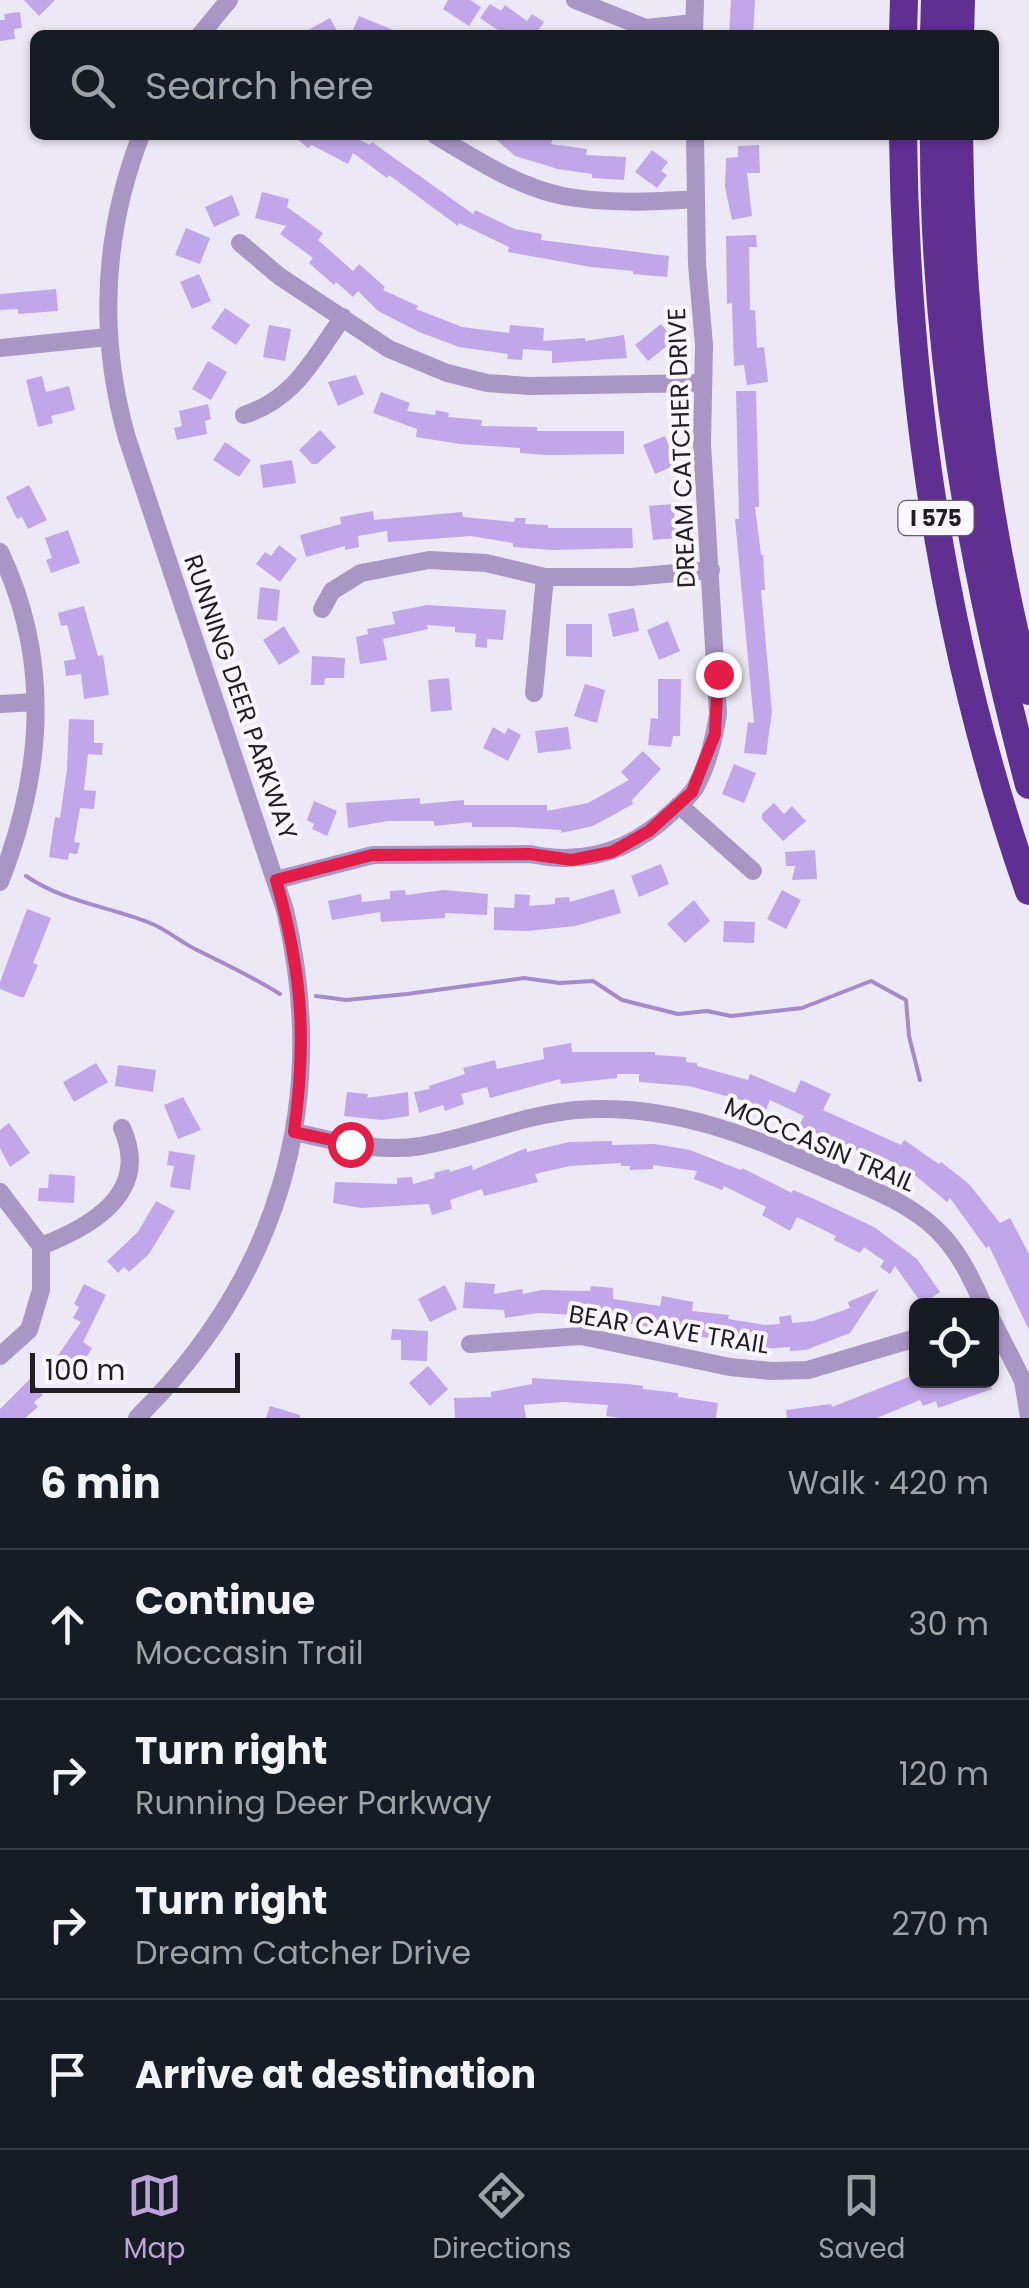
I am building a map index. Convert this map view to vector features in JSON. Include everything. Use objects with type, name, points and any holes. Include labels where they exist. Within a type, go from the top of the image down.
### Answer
[{"type":"highway","points":[[903,30],[904,0]]},
{"type":"highway","points":[[934,30],[935,0]]},
{"type":"highway","points":[[960,30],[961,0]]},
{"type":"highway","name":"I 575","points":[[903,140],[913,343],[928,471],[968,681],[1029,891]]},
{"type":"highway","points":[[934,140],[938,260],[956,441],[986,612],[1029,784]]},
{"type":"highway","name":"I 575","points":[[959,140],[967,328],[982,453],[1005,586],[1029,691]]},
{"type":"street","points":[[204,30],[230,0]]},
{"type":"street","points":[[574,0],[646,28],[694,29],[694,0]]},
{"type":"street","name":"RUNNING DEER PARKWAY","points":[[137,1418],[196,1352],[238,1288],[266,1229],[294,1132],[302,1002],[276,880],[127,438],[115,389],[108,338],[111,242],[139,140]]},
{"type":"street","points":[[444,140],[516,180],[560,195],[633,203],[696,199]]},
{"type":"street","name":"DREAM CATCHER DRIVE","points":[[276,880],[372,855],[530,854],[592,858],[631,842],[666,819],[692,792],[702,774],[718,714],[702,444],[695,140]]},
{"type":"street","points":[[240,243],[280,276],[389,350],[447,373],[529,386],[703,383]]},
{"type":"street","points":[[244,415],[282,398],[343,316]]},
{"type":"street","points":[[0,348],[108,338]]},
{"type":"street","points":[[0,552],[27,629],[36,736],[28,796],[0,882]]},
{"type":"street","points":[[322,609],[332,591],[361,573],[429,560],[486,563],[545,577],[631,577],[710,570]]},
{"type":"street","points":[[534,693],[545,577]]},
{"type":"street","points":[[0,704],[35,702]]},
{"type":"street","points":[[680,805],[753,871]]},
{"type":"street","name":"MOCCASIN TRAIL","points":[[294,1132],[367,1147],[402,1148],[574,1110],[628,1109],[693,1118],[808,1162],[922,1217],[959,1256],[980,1298]]},
{"type":"street","points":[[41,1246],[81,1231],[124,1188],[130,1146],[122,1128]]},
{"type":"street","points":[[0,1192],[41,1246],[41,1290],[29,1330],[0,1356]]},
{"type":"street","points":[[999,1334],[1023,1381],[1029,1417]]},
{"type":"street","name":"BEAR CAVE TRAIL","points":[[470,1344],[581,1336],[730,1367],[771,1371],[808,1370],[909,1340]]},
{"type":"building","points":[[24,0],[55,0],[39,16]]},
{"type":"building","points":[[448,0],[470,0],[481,7],[469,26],[443,9]]},
{"type":"building","points":[[731,0],[755,0],[753,30],[729,30]]},
{"type":"building","points":[[490,4],[501,11],[505,5],[527,21],[532,14],[544,22],[538,30],[498,30],[480,18]]},
{"type":"building","points":[[20,12],[22,28],[14,29],[15,39],[0,41],[0,20],[5,20],[4,14]]},
{"type":"building","points":[[359,16],[393,30],[353,30]]},
{"type":"building","points":[[330,18],[336,30],[308,30]]},
{"type":"building","points":[[298,140],[360,140],[370,145],[372,142],[473,214],[475,210],[515,229],[542,234],[541,240],[669,256],[667,277],[508,252],[509,247],[459,223],[458,226],[353,153],[348,164],[312,145],[308,148]]},
{"type":"building","points":[[497,140],[552,140],[551,144],[587,149],[586,155],[626,157],[624,180],[592,178],[592,174],[515,156]]},
{"type":"building","points":[[759,145],[760,173],[747,173],[752,216],[732,220],[725,187],[726,158],[738,157],[738,146]]},
{"type":"building","points":[[652,150],[668,162],[661,171],[667,175],[657,188],[635,172]]},
{"type":"building","points":[[262,192],[289,199],[287,207],[323,233],[318,240],[353,271],[359,264],[385,287],[383,290],[418,306],[416,309],[462,327],[509,333],[510,325],[544,328],[543,341],[585,341],[624,335],[627,358],[552,363],[552,351],[523,349],[522,360],[507,359],[508,354],[459,347],[419,332],[378,311],[358,291],[353,297],[336,282],[334,285],[309,263],[313,258],[280,234],[286,226],[255,218]]},
{"type":"building","points":[[232,195],[240,215],[214,227],[205,207]]},
{"type":"building","points":[[186,228],[210,238],[200,264],[175,255]]},
{"type":"building","points":[[756,235],[757,247],[749,247],[750,310],[755,310],[757,348],[764,347],[768,382],[747,385],[744,365],[734,366],[732,303],[727,304],[726,236]]},
{"type":"building","points":[[199,274],[211,301],[192,309],[180,282]]},
{"type":"building","points":[[56,289],[58,311],[18,314],[18,309],[0,310],[0,294]]},
{"type":"building","points":[[225,308],[250,325],[236,345],[211,328]]},
{"type":"building","points":[[661,324],[674,340],[648,361],[635,345]]},
{"type":"building","points":[[269,325],[291,329],[285,361],[263,357]]},
{"type":"building","points":[[208,361],[227,372],[211,400],[192,389]]},
{"type":"building","points":[[356,375],[364,394],[338,406],[328,382]]},
{"type":"building","points":[[42,376],[46,392],[69,386],[75,410],[51,416],[53,423],[38,427],[26,380]]},
{"type":"building","points":[[736,391],[756,391],[759,507],[755,507],[763,555],[765,590],[761,590],[772,712],[766,755],[744,753],[748,722],[754,723],[735,519],[739,519]]},
{"type":"building","points":[[381,392],[410,403],[407,411],[435,415],[436,410],[449,413],[448,417],[482,420],[481,426],[537,427],[537,431],[624,431],[624,454],[520,453],[520,448],[416,437],[417,429],[373,413]]},
{"type":"building","points":[[208,404],[211,419],[205,421],[207,434],[177,440],[174,428],[182,426],[179,411]]},
{"type":"building","points":[[320,430],[336,447],[312,464],[299,450]]},
{"type":"building","points":[[665,436],[676,465],[655,474],[643,445]]},
{"type":"building","points":[[225,442],[251,460],[239,477],[213,460]]},
{"type":"building","points":[[292,460],[296,483],[263,488],[260,465]]},
{"type":"building","points":[[29,485],[47,520],[28,529],[22,517],[17,519],[6,497]]},
{"type":"building","points":[[673,504],[677,538],[653,540],[649,506]]},
{"type":"building","points":[[373,511],[374,520],[462,512],[463,517],[514,522],[515,518],[526,518],[525,524],[548,528],[632,528],[633,548],[552,550],[513,547],[513,543],[471,536],[388,542],[387,531],[358,536],[359,547],[345,550],[345,546],[306,557],[300,535],[341,524],[340,517]]},
{"type":"building","points":[[68,530],[80,563],[51,573],[46,560],[52,558],[45,538]]},
{"type":"building","points":[[279,545],[297,559],[280,582],[256,564],[265,552],[271,556]]},
{"type":"building","points":[[260,587],[280,590],[277,621],[257,619]]},
{"type":"building","points":[[427,605],[506,610],[503,640],[487,639],[487,648],[475,647],[476,634],[455,632],[455,627],[427,625],[428,629],[383,639],[387,660],[360,664],[356,637],[368,634],[367,629],[395,624],[392,612]]},
{"type":"building","points":[[84,606],[98,656],[103,655],[109,695],[84,699],[81,674],[66,676],[64,661],[76,659],[67,625],[61,626],[58,613]]},
{"type":"building","points":[[634,608],[639,631],[613,637],[608,614]]},
{"type":"building","points":[[668,621],[680,651],[659,660],[647,630]]},
{"type":"building","points":[[566,624],[592,624],[592,657],[566,656]]},
{"type":"building","points":[[284,626],[300,652],[279,665],[263,640]]},
{"type":"building","points":[[312,656],[345,658],[344,678],[325,678],[324,685],[311,685]]},
{"type":"building","points":[[449,678],[452,710],[431,712],[428,680]]},
{"type":"building","points":[[658,679],[681,679],[680,736],[673,736],[671,747],[648,745],[651,718],[658,719]]},
{"type":"building","points":[[585,684],[605,690],[597,723],[574,716]]},
{"type":"building","points":[[69,719],[94,720],[94,743],[103,743],[102,755],[88,754],[84,790],[96,791],[94,809],[80,808],[74,842],[80,843],[77,854],[69,853],[68,860],[49,857],[55,817],[60,818]]},
{"type":"building","points":[[493,727],[505,734],[508,728],[521,735],[508,761],[483,748]]},
{"type":"building","points":[[568,727],[571,749],[538,753],[535,731]]},
{"type":"building","points":[[643,751],[661,769],[632,800],[633,804],[593,826],[561,833],[472,827],[472,822],[434,826],[434,821],[388,821],[348,828],[346,803],[420,798],[420,804],[464,800],[464,805],[547,805],[547,811],[588,803],[629,780],[621,772]]},
{"type":"building","points":[[734,764],[756,773],[744,803],[722,794]]},
{"type":"building","points":[[314,801],[337,811],[327,836],[312,829],[314,824],[307,820]]},
{"type":"building","points":[[774,803],[784,814],[792,806],[806,821],[783,841],[762,819]]},
{"type":"building","points":[[815,850],[817,879],[792,880],[795,866],[786,866],[785,852]]},
{"type":"building","points":[[661,864],[669,884],[639,897],[631,876]]},
{"type":"building","points":[[614,889],[621,913],[575,926],[494,930],[494,907],[514,908],[515,894],[530,895],[529,906],[555,904],[555,898],[569,897],[570,902]]},
{"type":"building","points":[[405,890],[406,895],[444,890],[488,894],[487,915],[445,913],[445,918],[381,922],[380,912],[332,920],[328,901],[361,894],[362,902],[390,899],[390,891]]},
{"type":"building","points":[[782,890],[801,900],[786,929],[767,919]]},
{"type":"building","points":[[694,900],[710,921],[685,943],[667,924]]},
{"type":"building","points":[[27,909],[51,918],[33,963],[38,965],[24,997],[20,997],[0,989],[0,982]]},
{"type":"building","points":[[724,921],[755,922],[754,943],[723,942]]},
{"type":"building","points":[[571,1043],[572,1052],[655,1052],[686,1057],[686,1062],[697,1066],[748,1080],[750,1074],[795,1093],[801,1080],[831,1094],[823,1110],[901,1145],[904,1140],[941,1162],[969,1184],[1000,1223],[1010,1218],[1029,1254],[1029,1330],[989,1246],[986,1248],[950,1198],[947,1202],[916,1176],[885,1158],[883,1162],[799,1126],[804,1116],[770,1100],[765,1112],[751,1106],[752,1103],[689,1086],[639,1082],[639,1074],[617,1074],[617,1078],[561,1084],[560,1079],[490,1098],[487,1087],[461,1094],[464,1104],[445,1111],[443,1105],[419,1113],[414,1092],[465,1074],[463,1068],[495,1060],[497,1069],[544,1059],[543,1048]]},
{"type":"building","points":[[96,1063],[108,1082],[74,1102],[63,1082]]},
{"type":"building","points":[[118,1065],[156,1070],[153,1092],[115,1086]]},
{"type":"building","points":[[347,1092],[368,1094],[367,1098],[408,1092],[409,1116],[382,1120],[344,1116]]},
{"type":"building","points":[[183,1097],[201,1130],[178,1139],[164,1105]]},
{"type":"building","points":[[9,1123],[30,1153],[10,1167],[0,1148],[0,1130]]},
{"type":"building","points":[[569,1142],[655,1144],[690,1150],[742,1168],[874,1227],[917,1259],[940,1292],[931,1298],[918,1298],[895,1266],[890,1274],[880,1267],[884,1261],[864,1247],[860,1253],[797,1217],[790,1231],[762,1215],[766,1207],[724,1186],[722,1190],[694,1179],[697,1171],[653,1165],[653,1169],[630,1170],[630,1166],[621,1163],[570,1166],[535,1174],[538,1182],[484,1196],[482,1189],[450,1200],[452,1209],[432,1215],[429,1204],[361,1208],[333,1203],[335,1182],[397,1184],[397,1178],[412,1177],[413,1184],[449,1169],[450,1172],[472,1165],[473,1170],[526,1148],[527,1152]]},
{"type":"building","points":[[169,1151],[195,1155],[190,1190],[170,1187],[174,1166],[167,1165]]},
{"type":"building","points":[[49,1174],[75,1176],[74,1203],[38,1201],[39,1188],[48,1188]]},
{"type":"building","points":[[156,1201],[175,1211],[149,1254],[129,1272],[124,1267],[118,1273],[107,1261],[138,1232]]},
{"type":"building","points":[[465,1282],[495,1284],[494,1294],[522,1289],[523,1294],[542,1290],[590,1291],[591,1286],[613,1288],[613,1299],[660,1306],[662,1296],[693,1302],[692,1311],[729,1315],[728,1319],[765,1325],[780,1324],[779,1317],[791,1315],[792,1323],[813,1321],[850,1308],[848,1302],[879,1289],[850,1333],[806,1350],[790,1351],[790,1347],[763,1349],[672,1331],[656,1332],[657,1328],[618,1322],[618,1317],[538,1313],[505,1318],[504,1310],[463,1308]]},
{"type":"building","points":[[84,1284],[106,1295],[83,1342],[92,1348],[73,1378],[52,1364],[81,1322],[73,1318],[79,1307],[74,1304]]},
{"type":"building","points":[[445,1285],[457,1309],[430,1322],[418,1299]]},
{"type":"building","points":[[392,1329],[428,1331],[427,1361],[401,1360],[401,1340],[391,1340]]},
{"type":"building","points":[[428,1366],[448,1389],[430,1406],[409,1383]]},
{"type":"building","points":[[909,1377],[909,1388],[992,1389],[938,1408],[936,1401],[923,1406],[920,1400],[877,1418],[787,1418],[786,1410],[831,1404],[832,1407]]},
{"type":"building","points":[[532,1378],[628,1384],[678,1393],[678,1397],[718,1403],[716,1418],[620,1418],[606,1416],[608,1405],[563,1402],[524,1405],[526,1418],[455,1418],[454,1398],[491,1397],[491,1392],[532,1384]]},
{"type":"building","points":[[30,1379],[43,1395],[34,1402],[38,1407],[25,1418],[0,1418],[0,1409]]},
{"type":"building","points":[[270,1406],[300,1415],[300,1418],[266,1418]]},
{"type":"waterway","points":[[26,876],[71,898],[156,926],[280,994]]},
{"type":"waterway","points":[[316,996],[346,1000],[524,978],[560,983],[593,981],[622,1000],[678,1014],[707,1011],[731,1016],[802,1008],[871,981],[906,1000],[909,1036],[920,1080]]},
{"type":"route","points":[[350,1144],[294,1132],[302,1002],[276,880],[372,855],[530,854],[572,860],[612,852],[666,819],[692,792],[715,734],[718,674]]}]
